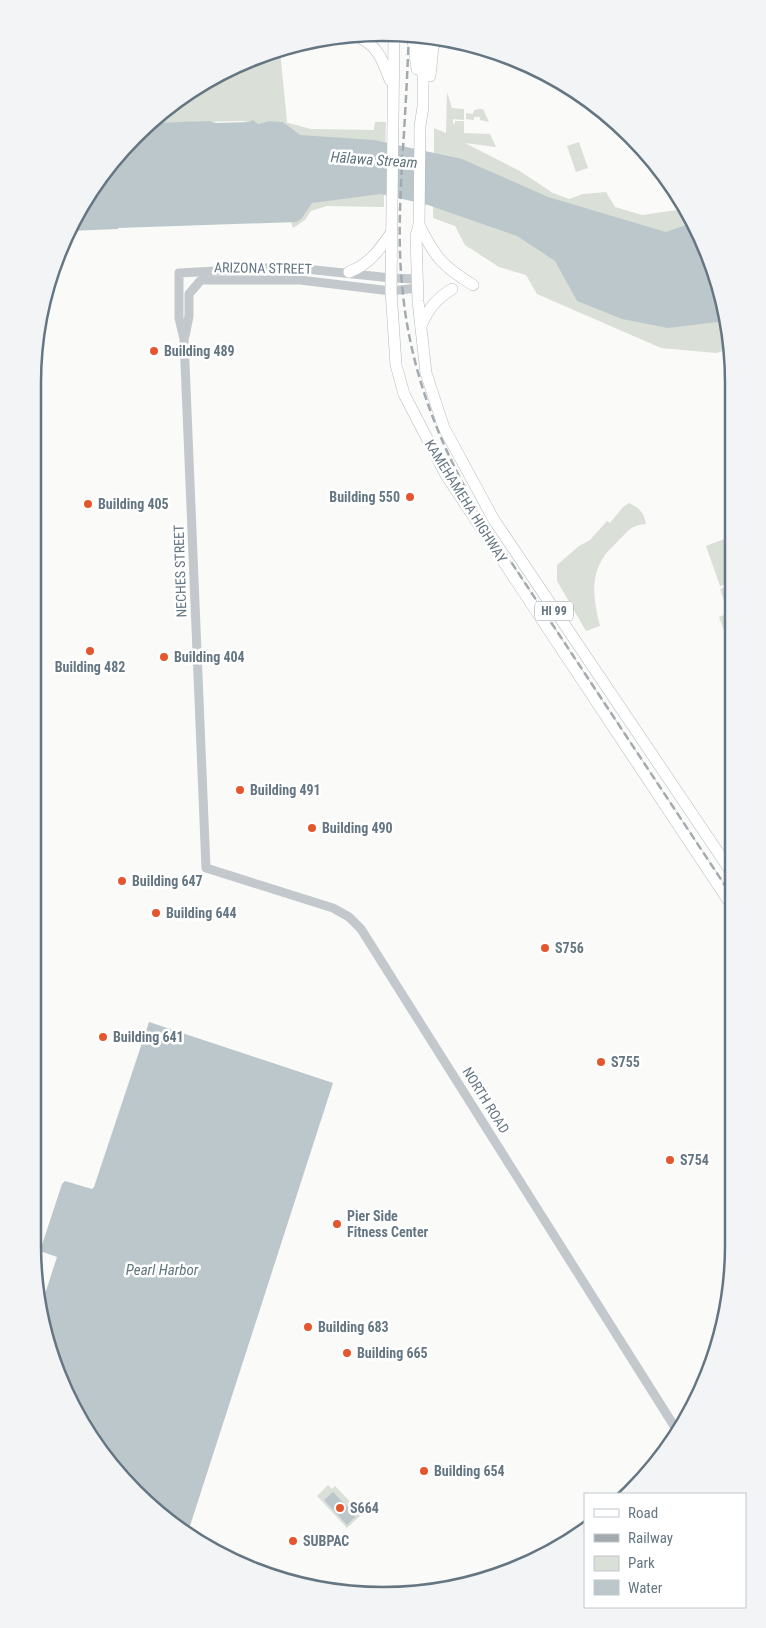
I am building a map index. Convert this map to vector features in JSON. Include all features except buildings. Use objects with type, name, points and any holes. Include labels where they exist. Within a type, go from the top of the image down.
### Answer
[{"type":"main road","name":"KAMEHAMEHA HIGHWAY","points":[[394,41],[391,291],[396,365],[404,394],[446,475],[725,895]]},
{"type":"main road","points":[[367,42],[381,55],[392,84]]},
{"type":"main road","points":[[413,43],[416,65],[422,88]]},
{"type":"main road","name":"KAMEHAMEHA HIGHWAY","points":[[423,44],[423,107],[420,126],[419,224],[416,236],[417,283],[426,373],[444,428],[494,520],[725,863]]},
{"type":"main road","points":[[423,107],[429,85],[434,45]]},
{"type":"main road","points":[[419,224],[438,259],[451,272],[472,285]]},
{"type":"main road","points":[[350,272],[361,268],[373,258],[392,232]]},
{"type":"main road","points":[[420,328],[428,309],[439,296],[452,289]]},
{"type":"street","name":"ARIZONA STREET","points":[[179,273],[288,267],[350,272],[417,283]]},
{"type":"street","name":"NECHES STREET","points":[[179,273],[179,318],[184,339],[206,868]]},
{"type":"street","name":"ARIZONA STREET","points":[[184,339],[189,316],[189,294],[201,280],[300,280],[391,291],[417,283]]},
{"type":"street","name":"NORTH ROAD","points":[[206,868],[333,908],[349,917],[362,930],[673,1425]]},
{"type":"green space","points":[[281,57],[287,122],[285,122],[311,129],[374,130],[375,122],[386,122],[385,156],[298,140],[283,122],[269,121],[258,124],[243,121],[162,123],[212,87],[252,67]]},
{"type":"green space","points":[[447,92],[452,108],[464,109],[464,120],[453,119],[453,123],[455,124],[455,121],[464,121],[464,133],[490,134],[496,147],[465,143],[518,170],[553,193],[569,199],[583,194],[606,192],[615,207],[642,215],[678,210],[695,244],[647,254],[434,160],[434,128],[446,133]]},
{"type":"green space","points":[[483,109],[489,122],[480,120],[480,117],[474,117],[474,120],[466,119],[466,113],[473,114],[474,110]]},
{"type":"green space","points":[[579,142],[588,168],[576,172],[567,146]]},
{"type":"green space","points":[[384,171],[384,207],[327,206],[311,211],[305,220],[293,228],[291,222],[302,212],[303,200]]},
{"type":"green space","points":[[433,186],[711,287],[718,316],[723,351],[716,353],[661,348],[537,294],[526,275],[499,267],[465,245],[455,226],[433,218]]},
{"type":"green space","points":[[629,503],[640,511],[644,516],[646,524],[630,529],[608,551],[600,563],[594,590],[600,626],[586,631],[557,581],[557,565],[579,546],[590,540],[607,521],[610,523],[623,507]]},
{"type":"green space","points":[[725,539],[725,585],[720,586],[706,546]]},
{"type":"green space","points":[[725,587],[725,603],[720,589]]},
{"type":"green space","points":[[725,614],[725,634],[719,617]]},
{"type":"green space","points":[[328,1485],[332,1489],[335,1486],[362,1514],[347,1528],[317,1496]]},
{"type":"water","name":"Hālawa Stream","points":[[253,120],[258,124],[269,121],[283,122],[300,135],[374,140],[462,159],[548,197],[666,232],[686,225],[707,273],[719,322],[668,328],[622,319],[577,301],[555,261],[517,236],[428,205],[381,194],[312,203],[297,222],[77,231],[112,175],[141,141],[162,123],[249,122]]},
{"type":"water","name":"Pearl Harbor","points":[[149,1022],[333,1083],[190,1527],[141,1487],[112,1453],[76,1396],[59,1355],[45,1294],[57,1257],[41,1251],[41,1248],[62,1184],[65,1181],[92,1189]]},
{"type":"water","name":"S664","points":[[333,1492],[356,1516],[347,1525],[324,1500]]},
{"type":"railway","points":[[409,42],[401,194],[401,269],[406,316],[412,347],[419,378],[429,407],[454,465],[484,521],[725,885]]},
{"type":"place","name":"Building 489","points":[[154,351]]},
{"type":"place","name":"Building 550","points":[[410,497]]},
{"type":"place","name":"Building 405","points":[[88,504]]},
{"type":"place","name":"Building 482","points":[[90,651]]},
{"type":"place","name":"Building 404","points":[[164,657]]},
{"type":"place","name":"Building 491","points":[[240,790]]},
{"type":"place","name":"Building 490","points":[[312,828]]},
{"type":"place","name":"Building 647","points":[[122,881]]},
{"type":"place","name":"Building 644","points":[[156,913]]},
{"type":"place","name":"S756","points":[[545,948]]},
{"type":"place","name":"Building 641","points":[[103,1037]]},
{"type":"place","name":"S755","points":[[601,1062]]},
{"type":"place","name":"S754","points":[[670,1160]]},
{"type":"place","name":"Pier Side Fitness Center","points":[[337,1224]]},
{"type":"place","name":"Building 683","points":[[308,1327]]},
{"type":"place","name":"Building 665","points":[[347,1353]]},
{"type":"place","name":"Building 654","points":[[424,1471]]},
{"type":"place","name":"S664","points":[[340,1508]]},
{"type":"place","name":"SUBPAC","points":[[293,1541]]}]
